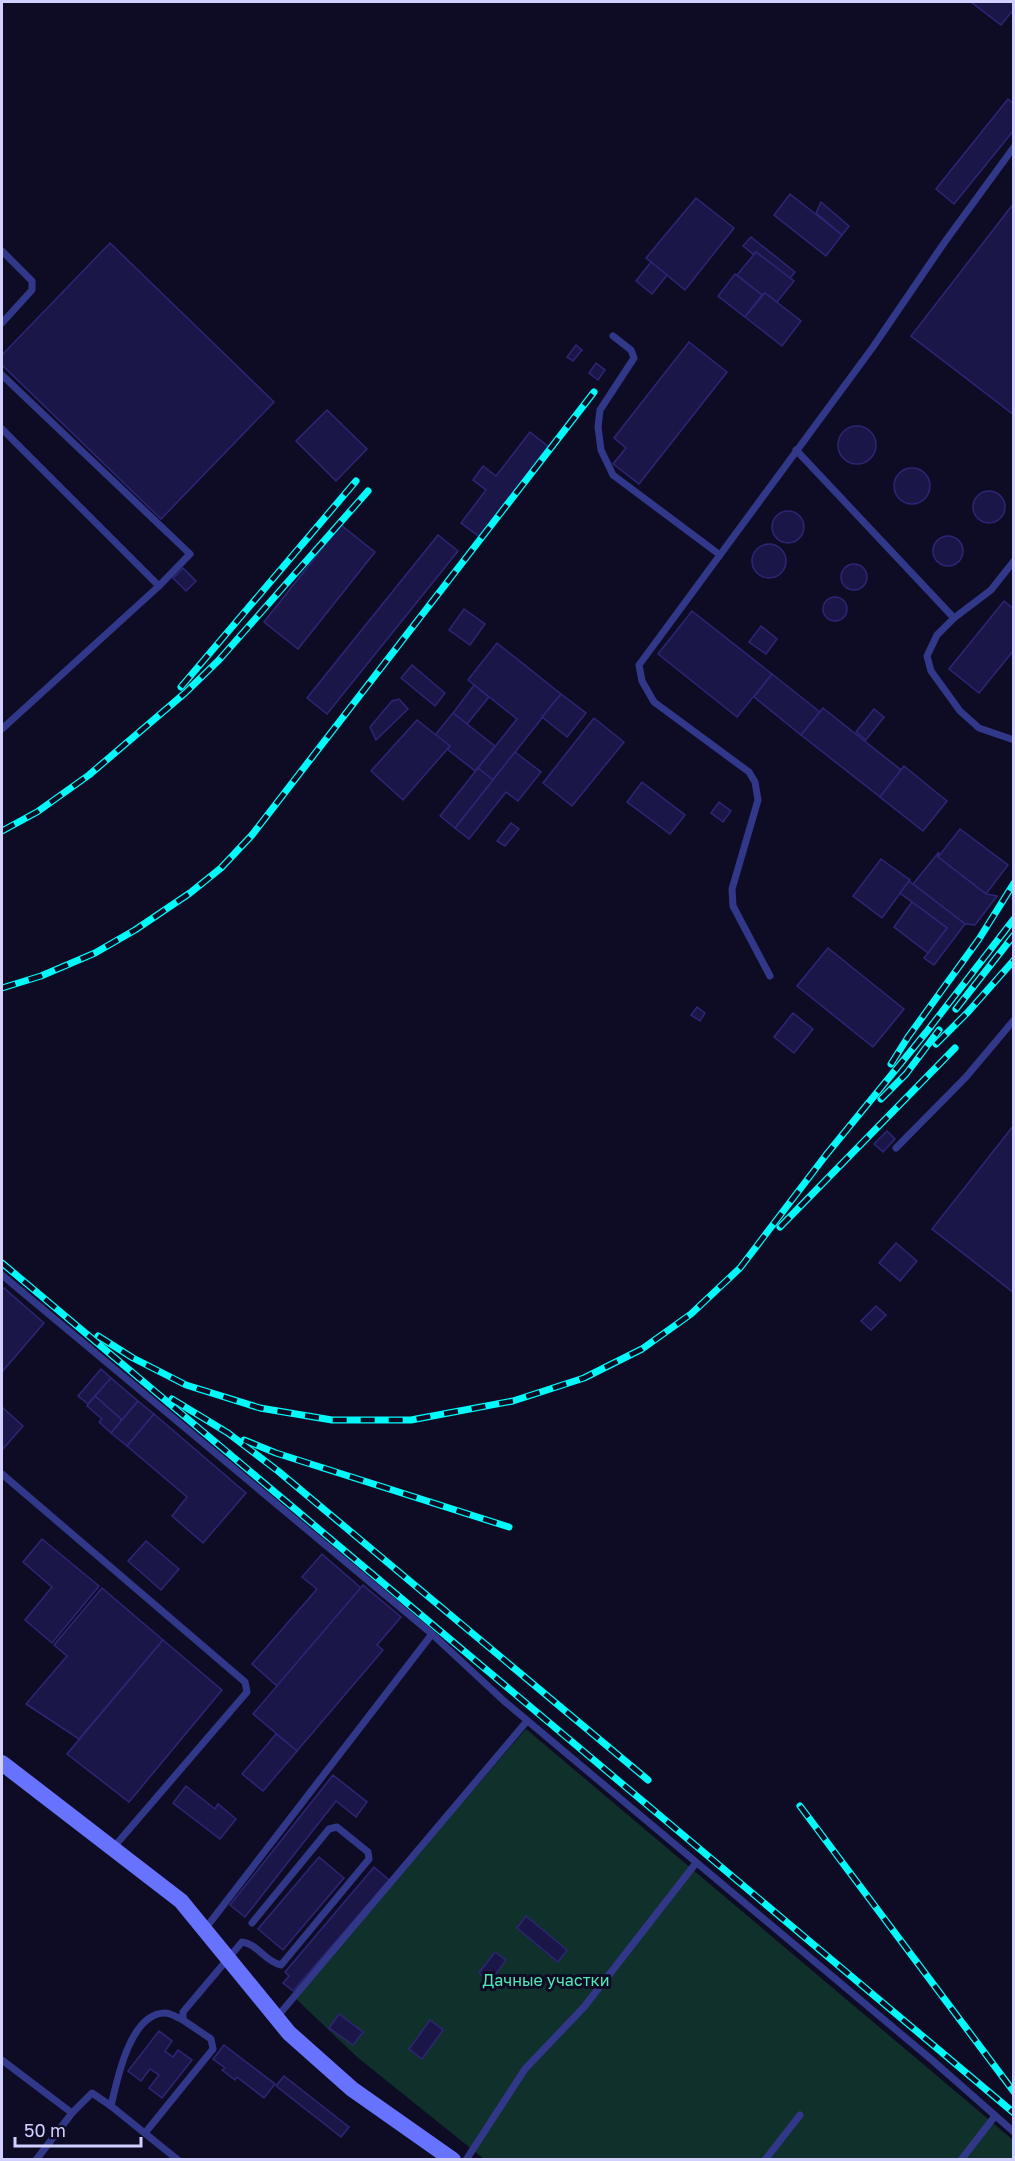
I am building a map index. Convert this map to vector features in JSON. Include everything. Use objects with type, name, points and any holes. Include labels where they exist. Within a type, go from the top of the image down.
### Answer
[{"type":"main road","points":[[2,1762],[181,1901],[289,2033],[352,2089],[453,2160]]},
{"type":"lane","points":[[770,976],[734,906],[732,890],[758,800],[755,782],[749,772],[654,702],[642,681],[639,665],[873,347],[944,243],[1014,147]]},
{"type":"lane","points":[[2,251],[32,280],[32,290],[2,323]]},
{"type":"lane","points":[[614,336],[631,350],[634,358],[600,410],[598,427],[601,450],[613,475],[720,555]]},
{"type":"lane","points":[[2,375],[190,554],[159,586],[2,729]]},
{"type":"lane","points":[[2,429],[159,586]]},
{"type":"lane","points":[[796,450],[954,618]]},
{"type":"lane","points":[[1014,561],[991,590],[954,618],[937,635],[927,656],[931,671],[960,711],[979,728],[1014,740]]},
{"type":"lane","points":[[896,1148],[966,1077],[1014,1020]]},
{"type":"lane","points":[[2,1275],[432,1634],[527,1721],[1014,2132]]},
{"type":"lane","points":[[2,1474],[245,1682],[247,1692],[113,1848]]},
{"type":"lane","points":[[205,1929],[432,1634]]},
{"type":"lane","points":[[277,2017],[527,1721]]},
{"type":"lane","points":[[183,2020],[183,2012],[242,1942],[250,1943],[271,1962],[281,1965],[369,1859],[368,1852],[337,1827],[329,1829],[252,1923]]},
{"type":"lane","points":[[466,2160],[525,2069],[584,2007],[696,1863]]},
{"type":"lane","points":[[111,2106],[126,2051],[141,2025],[153,2016],[166,2013],[183,2020],[211,2039],[213,2049],[145,2133]]},
{"type":"lane","points":[[2,2060],[72,2113]]},
{"type":"lane","points":[[36,2160],[72,2113],[92,2093],[178,2160]]},
{"type":"lane","points":[[765,2160],[800,2115]]},
{"type":"lane","points":[[961,2160],[995,2116]]},
{"type":"green space","name":"Дачные участки","points":[[526,1729],[1013,2140],[1013,2159],[484,2159],[357,2057],[294,1997]]},
{"type":"building","points":[[971,2],[1014,2],[1014,9],[1001,25]]},
{"type":"building","points":[[1008,99],[1014,104],[1014,130],[954,204],[936,189]]},
{"type":"building","points":[[790,194],[842,235],[826,256],[774,215]]},
{"type":"building","points":[[696,198],[734,228],[685,290],[646,258]]},
{"type":"building","points":[[821,202],[849,226],[842,235],[816,213]]},
{"type":"building","points":[[1014,203],[1014,415],[911,336]]},
{"type":"building","points":[[751,237],[795,272],[790,278],[756,252],[753,254],[743,246]]},
{"type":"building","points":[[110,243],[274,402],[161,519],[2,365],[2,355]]},
{"type":"building","points":[[756,252],[794,281],[777,302],[765,293],[762,295],[737,275]]},
{"type":"building","points":[[651,262],[667,275],[652,294],[636,281]]},
{"type":"building","points":[[735,274],[762,295],[745,317],[718,296]]},
{"type":"building","points":[[765,293],[801,321],[782,346],[745,317]]},
{"type":"building","points":[[689,342],[727,372],[639,484],[613,464],[626,448],[614,438]]},
{"type":"building","points":[[576,345],[582,350],[573,361],[567,357]]},
{"type":"building","points":[[596,363],[605,370],[598,380],[589,373]]},
{"type":"building","points":[[327,410],[367,449],[336,481],[296,441]]},
{"type":"building","points":[[857,426],[870,432],[876,445],[870,458],[857,464],[844,458],[838,445],[844,432]]},
{"type":"building","points":[[530,432],[550,448],[481,538],[461,523],[486,490],[473,480],[483,466],[496,476]]},
{"type":"building","points":[[912,468],[924,474],[930,486],[924,498],[912,504],[900,498],[894,486],[900,474]]},
{"type":"building","points":[[989,491],[1000,496],[1005,507],[1000,518],[989,523],[978,518],[973,507],[978,496]]},
{"type":"building","points":[[788,511],[799,516],[804,527],[799,538],[788,543],[777,538],[772,527],[777,516]]},
{"type":"building","points":[[341,525],[375,552],[298,649],[264,622]]},
{"type":"building","points":[[438,535],[458,551],[327,714],[307,698]]},
{"type":"building","points":[[948,536],[954,537],[962,545],[962,557],[954,565],[948,566],[942,565],[934,557],[933,551],[934,545],[942,537]]},
{"type":"building","points":[[769,544],[781,549],[786,561],[781,573],[769,578],[757,573],[752,561],[757,549]]},
{"type":"building","points":[[854,564],[863,568],[867,577],[863,586],[854,590],[845,586],[841,577],[845,568]]},
{"type":"building","points":[[183,568],[196,581],[186,591],[173,578]]},
{"type":"building","points":[[835,597],[840,598],[846,604],[846,614],[840,620],[835,621],[830,620],[824,614],[823,609],[824,604],[830,598]]},
{"type":"building","points":[[1004,601],[1014,609],[1014,650],[979,693],[949,669]]},
{"type":"building","points":[[464,609],[485,624],[470,645],[449,630]]},
{"type":"building","points":[[692,611],[772,674],[737,717],[658,654]]},
{"type":"building","points":[[761,626],[777,639],[766,654],[749,642]]},
{"type":"building","points":[[497,643],[561,694],[493,780],[478,768],[517,719],[468,680]]},
{"type":"building","points":[[412,665],[445,693],[435,706],[401,678]]},
{"type":"building","points":[[772,674],[820,712],[801,735],[754,697]]},
{"type":"building","points":[[474,685],[489,697],[467,724],[453,713]]},
{"type":"building","points":[[561,694],[586,713],[567,737],[542,717]]},
{"type":"building","points":[[399,699],[408,709],[376,740],[370,727],[392,701]]},
{"type":"building","points":[[823,708],[901,770],[880,797],[801,735]]},
{"type":"building","points":[[874,709],[884,717],[866,740],[856,732]]},
{"type":"building","points":[[453,713],[495,746],[475,771],[447,749],[450,746],[435,735]]},
{"type":"building","points":[[594,718],[624,742],[572,806],[543,783]]},
{"type":"building","points":[[417,720],[450,746],[403,800],[371,771]]},
{"type":"building","points":[[515,752],[541,772],[518,801],[506,792],[469,839],[455,828]]},
{"type":"building","points":[[904,766],[947,801],[923,831],[880,797]]},
{"type":"building","points":[[478,768],[493,780],[455,828],[440,816]]},
{"type":"building","points":[[642,782],[685,815],[670,834],[627,802]]},
{"type":"building","points":[[719,802],[731,811],[723,822],[711,813]]},
{"type":"building","points":[[511,823],[519,829],[505,846],[497,841]]},
{"type":"building","points":[[960,829],[1008,865],[986,894],[938,857]]},
{"type":"building","points":[[939,852],[938,857],[986,894],[997,896],[975,925],[965,924],[913,884]]},
{"type":"building","points":[[881,859],[910,880],[882,918],[853,896]]},
{"type":"building","points":[[909,881],[965,924],[934,965],[924,958],[947,928],[900,893]]},
{"type":"building","points":[[912,902],[947,928],[928,953],[894,927]]},
{"type":"building","points":[[828,948],[904,1009],[873,1047],[797,986]]},
{"type":"building","points":[[697,1007],[705,1013],[700,1021],[691,1015]]},
{"type":"building","points":[[793,1013],[813,1029],[794,1053],[774,1037]]},
{"type":"building","points":[[1014,1125],[1014,1293],[932,1229]]},
{"type":"building","points":[[887,1131],[895,1139],[883,1152],[874,1144]]},
{"type":"building","points":[[896,1243],[917,1261],[900,1281],[879,1263]]},
{"type":"building","points":[[4,1288],[44,1323],[2,1372],[2,1289]]},
{"type":"building","points":[[876,1306],[886,1315],[871,1330],[861,1321]]},
{"type":"building","points":[[101,1369],[111,1378],[88,1404],[78,1396]]},
{"type":"building","points":[[111,1378],[138,1401],[122,1420],[95,1396]]},
{"type":"building","points":[[95,1396],[122,1420],[111,1433],[99,1422],[102,1419],[87,1406]]},
{"type":"building","points":[[138,1401],[154,1414],[127,1446],[111,1433]]},
{"type":"building","points":[[2,1407],[23,1426],[2,1450]]},
{"type":"building","points":[[154,1414],[246,1493],[203,1543],[172,1516],[187,1497],[127,1446]]},
{"type":"building","points":[[42,1539],[99,1586],[52,1643],[25,1620],[52,1587],[23,1562]]},
{"type":"building","points":[[146,1541],[179,1569],[161,1590],[128,1561]]},
{"type":"building","points":[[322,1554],[361,1588],[277,1686],[252,1664],[317,1589],[302,1577]]},
{"type":"building","points":[[363,1585],[401,1617],[377,1645],[383,1650],[297,1751],[253,1714]]},
{"type":"building","points":[[102,1588],[163,1640],[79,1739],[26,1704],[67,1656],[54,1645]]},
{"type":"building","points":[[163,1640],[222,1690],[129,1802],[67,1754]]},
{"type":"building","points":[[276,1734],[297,1751],[263,1791],[242,1774]]},
{"type":"building","points":[[333,1775],[367,1802],[356,1817],[336,1801],[245,1917],[230,1905]]},
{"type":"building","points":[[186,1786],[215,1809],[218,1804],[236,1819],[220,1839],[173,1803]]},
{"type":"building","points":[[319,1857],[344,1878],[283,1950],[258,1929]]},
{"type":"building","points":[[374,1867],[389,1880],[293,1991],[283,1983],[289,1976],[285,1972]]},
{"type":"building","points":[[526,1916],[567,1950],[558,1962],[517,1928]]},
{"type":"building","points":[[495,1952],[506,1960],[490,1982],[479,1973]]},
{"type":"building","points":[[339,2014],[363,2032],[353,2045],[329,2028]]},
{"type":"building","points":[[430,2020],[443,2030],[422,2059],[409,2049]]},
{"type":"building","points":[[159,2031],[172,2041],[165,2051],[173,2057],[178,2050],[192,2060],[162,2098],[149,2088],[159,2075],[150,2069],[141,2081],[128,2071]]},
{"type":"building","points":[[224,2045],[275,2084],[264,2098],[237,2077],[235,2080],[213,2059]]},
{"type":"building","points":[[284,2076],[349,2127],[341,2137],[276,2086]]},
{"type":"railway","points":[[2,988],[41,976],[95,953],[135,930],[190,893],[221,868],[252,835],[594,392]]},
{"type":"railway","points":[[181,687],[356,481]]},
{"type":"railway","points":[[2,831],[37,812],[89,775],[185,693],[219,660],[368,491]]},
{"type":"railway","points":[[891,1064],[979,939],[1014,883]]},
{"type":"railway","points":[[98,1336],[133,1358],[186,1385],[260,1408],[332,1420],[411,1420],[513,1401],[584,1378],[642,1349],[691,1314],[740,1268],[826,1155],[928,1030],[1014,919]]},
{"type":"railway","points":[[956,1009],[1014,935]]},
{"type":"railway","points":[[936,1044],[1014,960]]},
{"type":"railway","points":[[881,1099],[906,1074],[939,1030]]},
{"type":"railway","points":[[780,1227],[955,1048]]},
{"type":"railway","points":[[2,1263],[1014,2113]]},
{"type":"railway","points":[[172,1399],[228,1433],[278,1471],[648,1780]]},
{"type":"railway","points":[[244,1440],[276,1453],[509,1527]]},
{"type":"railway","points":[[800,1806],[1014,2092]]}]
